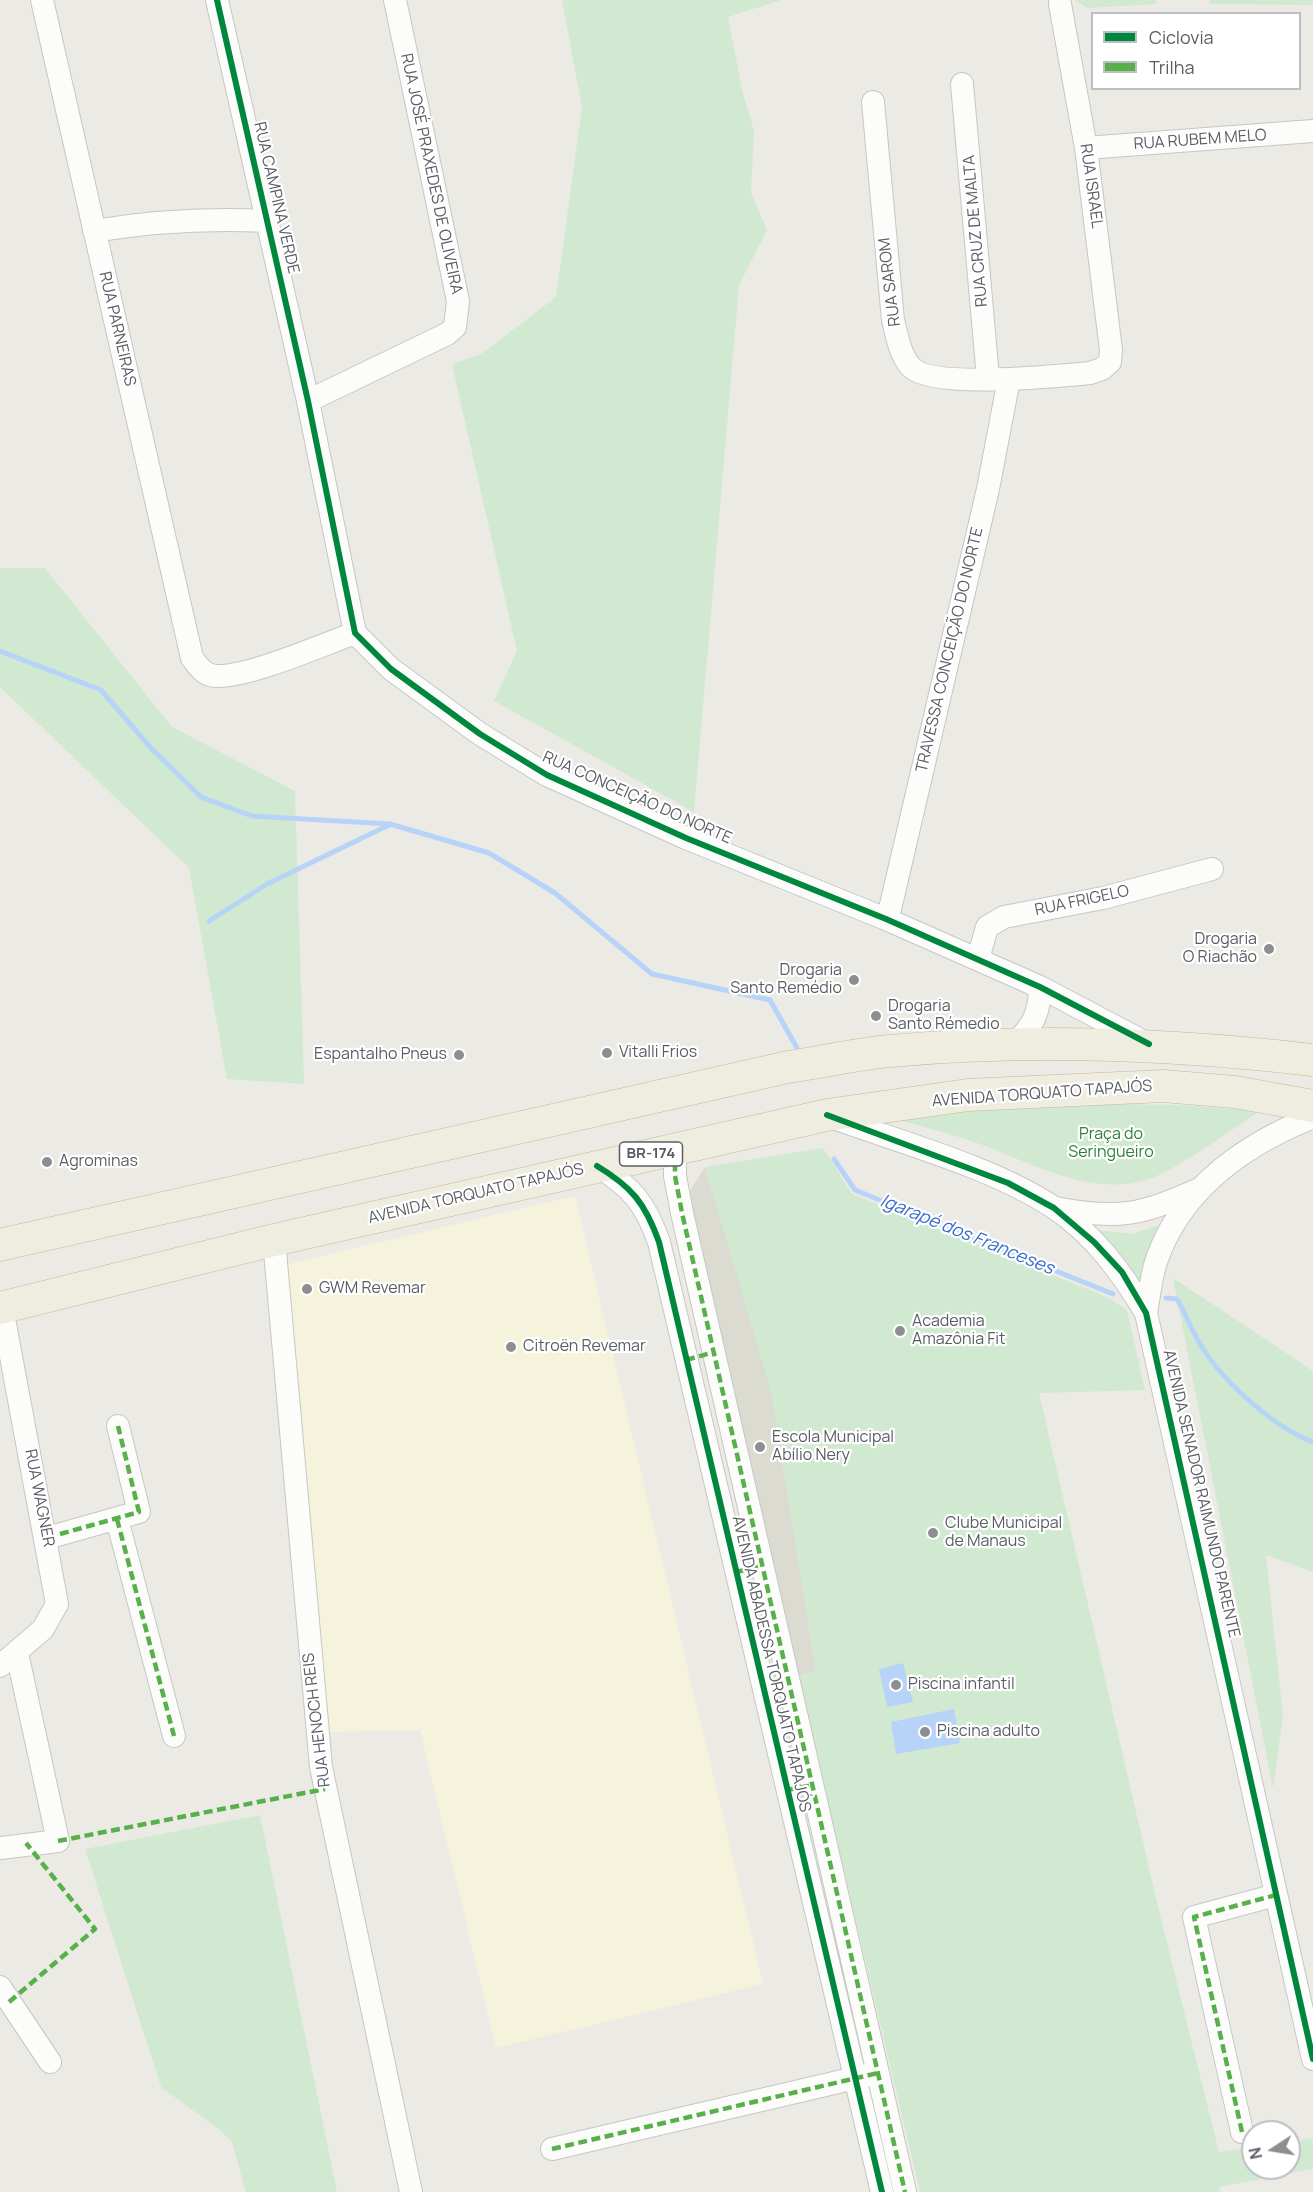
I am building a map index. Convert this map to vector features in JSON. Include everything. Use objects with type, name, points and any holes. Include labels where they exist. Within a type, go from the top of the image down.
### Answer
[{"type":"highway","points":[[0,1245],[788,1067],[890,1051],[1012,1045],[1149,1044],[1313,1060]]},
{"type":"highway","name":"AVENIDA TORQUATO TAPAJÓS","points":[[1,1308],[274,1240],[827,1115],[968,1095],[1140,1087],[1235,1092],[1313,1106]]},
{"type":"street","name":"RUA PARNEIRAS","points":[[42,0],[192,658],[202,672],[215,677],[240,673],[355,633]]},
{"type":"street","name":"RUA CAMPINA VERDE","points":[[217,0],[308,401]]},
{"type":"street","name":"RUA JOSÉ PRAXEDES DE OLIVEIRA","points":[[308,401],[447,334],[455,327],[458,301],[395,0]]},
{"type":"street","name":"RUA ISRAEL","points":[[1060,4],[1086,148],[1110,350],[1110,362],[1106,367]]},
{"type":"street","name":"RUA CRUZ DE MALTA","points":[[962,84],[998,379]]},
{"type":"street","name":"RUA SAROM","points":[[873,102],[893,320],[900,347],[910,366],[921,375],[998,379],[1090,373],[1106,367]]},
{"type":"street","name":"RUA RUBEM MELO","points":[[1086,148],[1313,131]]},
{"type":"street","points":[[94,231],[169,220],[204,218],[267,220]]},
{"type":"street","name":"TRAVESSA CONCEIÇÃO DO NORTE","points":[[885,919],[893,897],[988,489],[998,379]]},
{"type":"street","points":[[308,401],[355,633]]},
{"type":"street","name":"RUA CONCEIÇÃO DO NORTE","points":[[355,633],[391,669],[480,734],[547,775],[686,838],[978,959],[1040,987],[1149,1044]]},
{"type":"street","name":"RUA FRIGELO","points":[[978,959],[987,927],[1004,917],[1103,898],[1212,869]]},
{"type":"street","points":[[1012,1045],[1032,1026],[1037,1013],[1040,987]]},
{"type":"street","name":"AVENIDA SENADOR RAIMUNDO PARENTE","points":[[827,1115],[1008,1183],[1054,1208],[1094,1242],[1122,1272],[1146,1313],[1313,2059]]},
{"type":"street","name":"AVENIDA SENADOR RAIMUNDO PARENTE","points":[[1146,1313],[1156,1260],[1174,1221],[1203,1187],[1231,1161],[1274,1133],[1313,1118]]},
{"type":"street","name":"AVENIDA ABADESSA TORQUATO TAPAJÓS","points":[[675,1149],[675,1176],[682,1214],[905,2192]]},
{"type":"street","name":"AVENIDA ABADESSA TORQUATO TAPAJÓS","points":[[597,1166],[623,1182],[639,1199],[651,1220],[882,2192]]},
{"type":"street","points":[[1054,1208],[1116,1216],[1145,1210],[1203,1187]]},
{"type":"street","name":"RUA HENOCH REIS","points":[[274,1240],[321,1767],[411,2192]]},
{"type":"street","name":"RUA WAGNER","points":[[1,1308],[47,1538],[57,1604],[43,1629],[9,1660]]},
{"type":"street","points":[[686,1360],[714,1352]]},
{"type":"street","points":[[47,1538],[139,1512],[118,1426]]},
{"type":"street","points":[[117,1519],[174,1736]]},
{"type":"street","name":"AVENIDA ABADESSA TORQUATO TAPAJÓS","points":[[736,1572],[762,1566]]},
{"type":"street","points":[[0,1848],[58,1841],[9,1660]]},
{"type":"street","name":"AVENIDA ABADESSA TORQUATO TAPAJÓS","points":[[787,1790],[812,1785]]},
{"type":"street","points":[[1241,2128],[1194,1917],[1276,1895]]},
{"type":"street","points":[[0,1987],[50,2062]]},
{"type":"street","points":[[552,2149],[878,2073]]},
{"type":"shaded area","name":"Escola Municipal Abílio Nery","points":[[705,1167],[756,1333],[772,1395],[816,1671],[798,1676],[679,1207]]},
{"type":"shaded area","points":[[575,1196],[763,1984],[496,2048],[420,1730],[327,1732],[284,1265]]},
{"type":"green space","points":[[562,0],[781,0],[728,17],[742,90],[754,131],[751,193],[767,230],[739,285],[694,812],[494,701],[517,651],[452,364],[481,354],[556,297],[582,108]]},
{"type":"green space","points":[[1075,0],[1156,0],[1157,4],[1088,8]]},
{"type":"green space","points":[[1209,0],[1313,0],[1313,5],[1210,4]]},
{"type":"green space","points":[[0,568],[45,568],[172,727],[295,791],[304,1084],[227,1079],[189,868],[0,687]]},
{"type":"green space","name":"Praça do Seringueiro","points":[[1182,1105],[1260,1111],[1173,1168],[1146,1180],[1125,1184],[1104,1184],[1062,1176],[980,1144],[892,1118],[979,1107]]},
{"type":"green space","name":"Clube Municipal de Manaus","points":[[823,1148],[852,1194],[1107,1297],[1127,1310],[1145,1390],[1039,1393],[1158,1907],[1219,2152],[1241,2149],[1241,2180],[1256,2180],[1219,2187],[1220,2192],[920,2192],[798,1676],[816,1671],[772,1395],[705,1167]]},
{"type":"green space","points":[[1159,1225],[1142,1288],[1123,1257],[1098,1230],[1132,1234]]},
{"type":"green space","points":[[1173,1278],[1313,1371],[1313,1572],[1266,1555],[1283,1716],[1273,1788]]},
{"type":"green space","points":[[260,1815],[337,2192],[246,2192],[232,2142],[221,2131],[161,2087],[85,1849]]},
{"type":"green space","name":"Clube Municipal de Manaus","points":[[1313,2138],[1313,2169],[1301,2171],[1301,2140]]},
{"type":"water","name":"Piscina infantil","points":[[903,1663],[913,1702],[887,1707],[879,1669]]},
{"type":"water","name":"Piscina adulto","points":[[954,1709],[960,1743],[896,1754],[891,1722]]},
{"type":"waterway","name":"Igarapé dos Franceses","points":[[0,651],[101,690],[150,747],[201,797],[252,816],[390,824],[489,853],[555,893],[652,974],[770,1000],[797,1048]]},
{"type":"waterway","points":[[209,921],[267,884],[389,825]]},
{"type":"waterway","name":"Igarapé dos Franceses","points":[[834,1159],[855,1190],[1113,1294]]},
{"type":"waterway","name":"Igarapé dos Franceses","points":[[1166,1298],[1177,1299],[1202,1347],[1240,1392],[1269,1417],[1313,1442]]},
{"type":"marked path","points":[[675,1149],[675,1176],[682,1213],[905,2192]]},
{"type":"marked path","points":[[686,1360],[714,1352]]},
{"type":"marked path","points":[[60,1534],[139,1512],[118,1426]]},
{"type":"marked path","points":[[117,1519],[174,1736]]},
{"type":"marked path","points":[[736,1572],[762,1566]]},
{"type":"marked path","points":[[787,1790],[812,1785]]},
{"type":"marked path","points":[[58,1841],[325,1789]]},
{"type":"marked path","points":[[9,2002],[95,1929],[26,1843]]},
{"type":"marked path","points":[[1241,2128],[1194,1917],[1276,1895]]},
{"type":"marked path","points":[[552,2149],[878,2073]]},
{"type":"cycle path","points":[[217,0],[308,401],[355,633],[391,669],[480,734],[547,775],[686,838],[886,919],[1040,987],[1149,1044]]},
{"type":"cycle path","points":[[827,1115],[1008,1183],[1054,1208],[1094,1242],[1122,1272],[1146,1313],[1313,2059]]},
{"type":"cycle path","points":[[597,1166],[619,1181],[636,1197],[659,1242],[882,2192]]},
{"type":"place","name":"Drogaria O Riachão","points":[[1269,949]]},
{"type":"place","name":"Drogaria Santo Remédio","points":[[854,980]]},
{"type":"place","name":"Drogaria Santo Rémedio","points":[[876,1016]]},
{"type":"place","name":"Vitalli Frios","points":[[607,1053]]},
{"type":"place","name":"Espantalho Pneus","points":[[459,1055]]},
{"type":"place","name":"Agrominas","points":[[47,1162]]},
{"type":"place","name":"GWM Revemar","points":[[307,1289]]},
{"type":"place","name":"Academia Amazônia Fit","points":[[900,1331]]},
{"type":"place","name":"Citroën Revemar","points":[[511,1347]]},
{"type":"place","name":"Escola Municipal Abílio Nery","points":[[760,1447]]},
{"type":"place","name":"Clube Municipal de Manaus","points":[[933,1533]]},
{"type":"place","name":"Piscina infantil","points":[[896,1685]]},
{"type":"place","name":"Piscina adulto","points":[[925,1732]]}]
